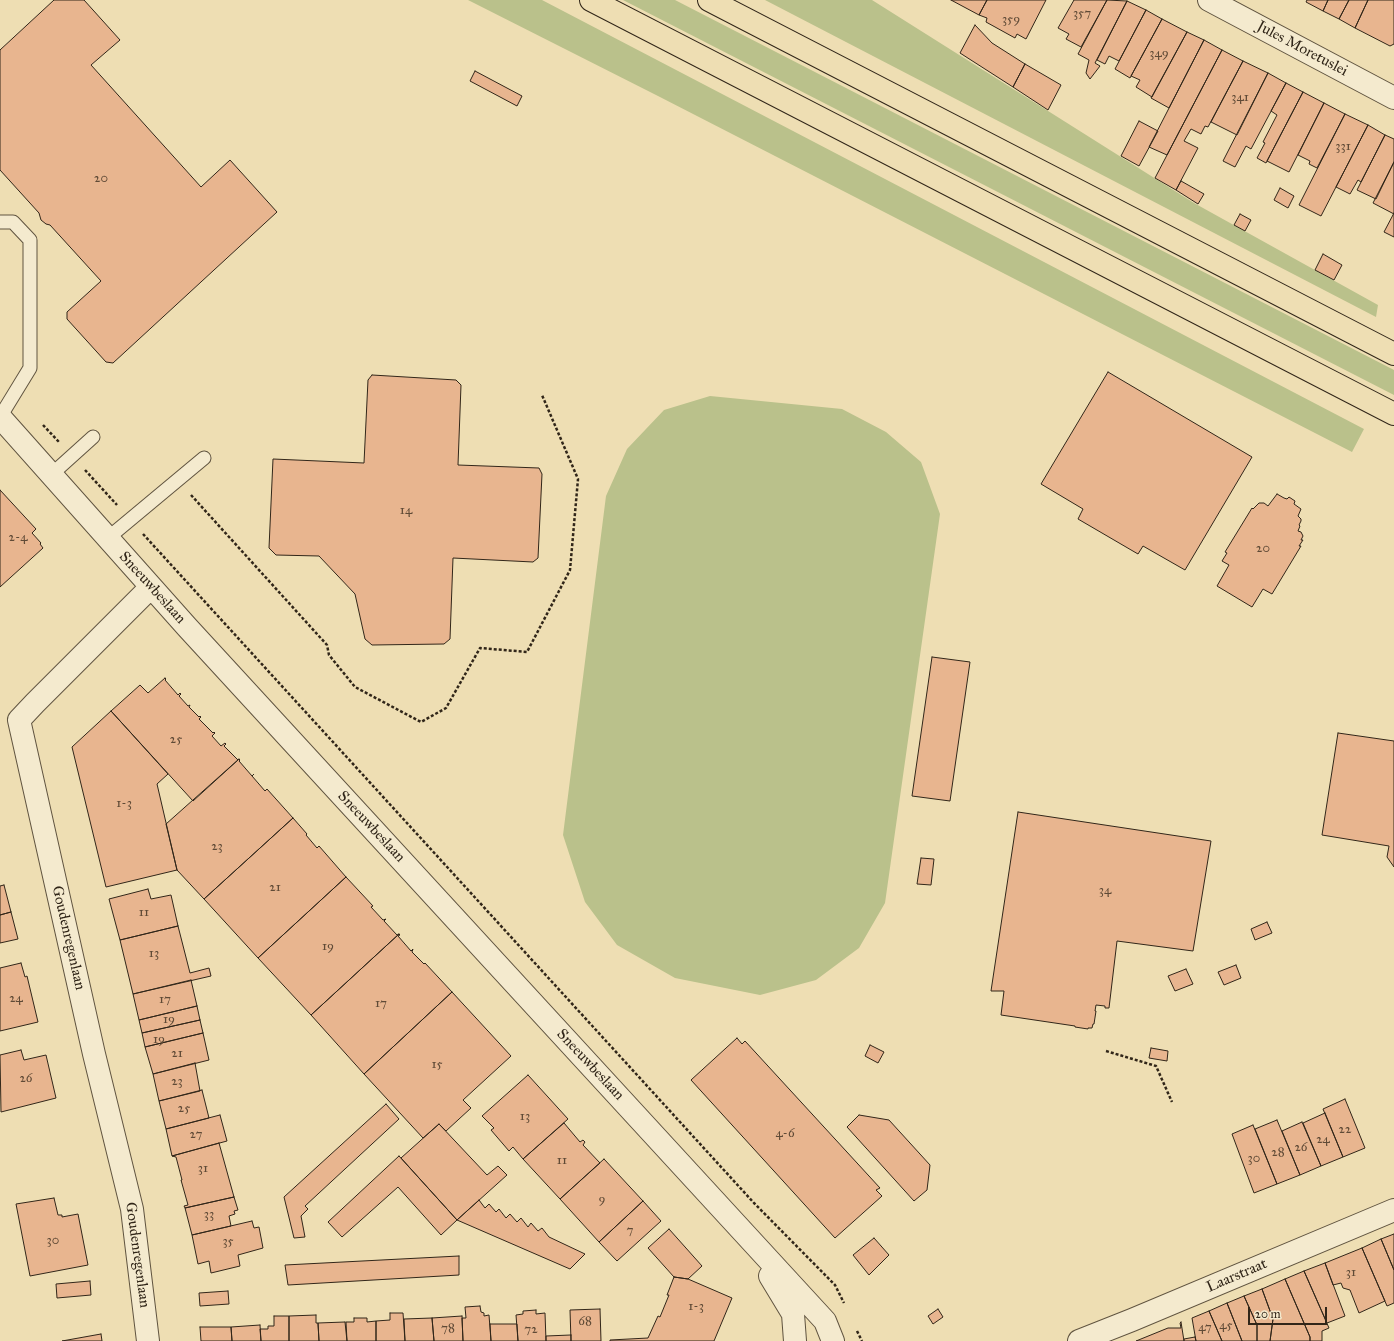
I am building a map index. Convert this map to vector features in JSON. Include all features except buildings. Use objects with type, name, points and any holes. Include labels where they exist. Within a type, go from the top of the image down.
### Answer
[{"type":"highway","points":[[591,0],[1394,414]]},
{"type":"highway","points":[[709,0],[1394,354]]},
{"type":"street","name":"Jules Moretuslei","points":[[1209,0],[1394,98]]},
{"type":"street","name":"Sneeuwbeslaan","points":[[0,417],[151,587],[825,1321],[833,1341]]},
{"type":"street","name":"Goudenregenlaan","points":[[148,1341],[132,1209],[92,1046],[19,720],[151,587]]},
{"type":"street","name":"Laarstraat","points":[[1079,1341],[1394,1210]]},
{"type":"street","name":"Sneeuwbeslaan","points":[[745,1234],[793,1314],[795,1341]]},
{"type":"lane","points":[[0,222],[13,222],[30,240],[30,368],[0,417]]},
{"type":"lane","points":[[52,474],[93,437]]},
{"type":"lane","points":[[108,538],[204,458]]},
{"type":"path","points":[[178,480],[327,645],[329,655],[355,687],[421,722],[446,708],[480,648],[527,652],[570,570],[578,479],[542,395]]},
{"type":"path","points":[[40,422],[754,1203],[835,1285],[847,1309]]},
{"type":"path","points":[[1106,1051],[1156,1066],[1172,1102]]},
{"type":"path","points":[[856,1328],[862,1341]]},
{"type":"green space","points":[[468,0],[542,0],[1364,429],[1352,452]]},
{"type":"green space","points":[[623,0],[675,0],[1394,370],[1394,395]]},
{"type":"green space","points":[[765,0],[872,0],[1194,203],[1378,305],[1376,317]]},
{"type":"green space","points":[[710,396],[842,409],[886,432],[921,462],[940,514],[885,903],[859,948],[816,980],[760,995],[675,978],[617,945],[585,902],[563,835],[606,496],[627,449],[664,410]]}]
